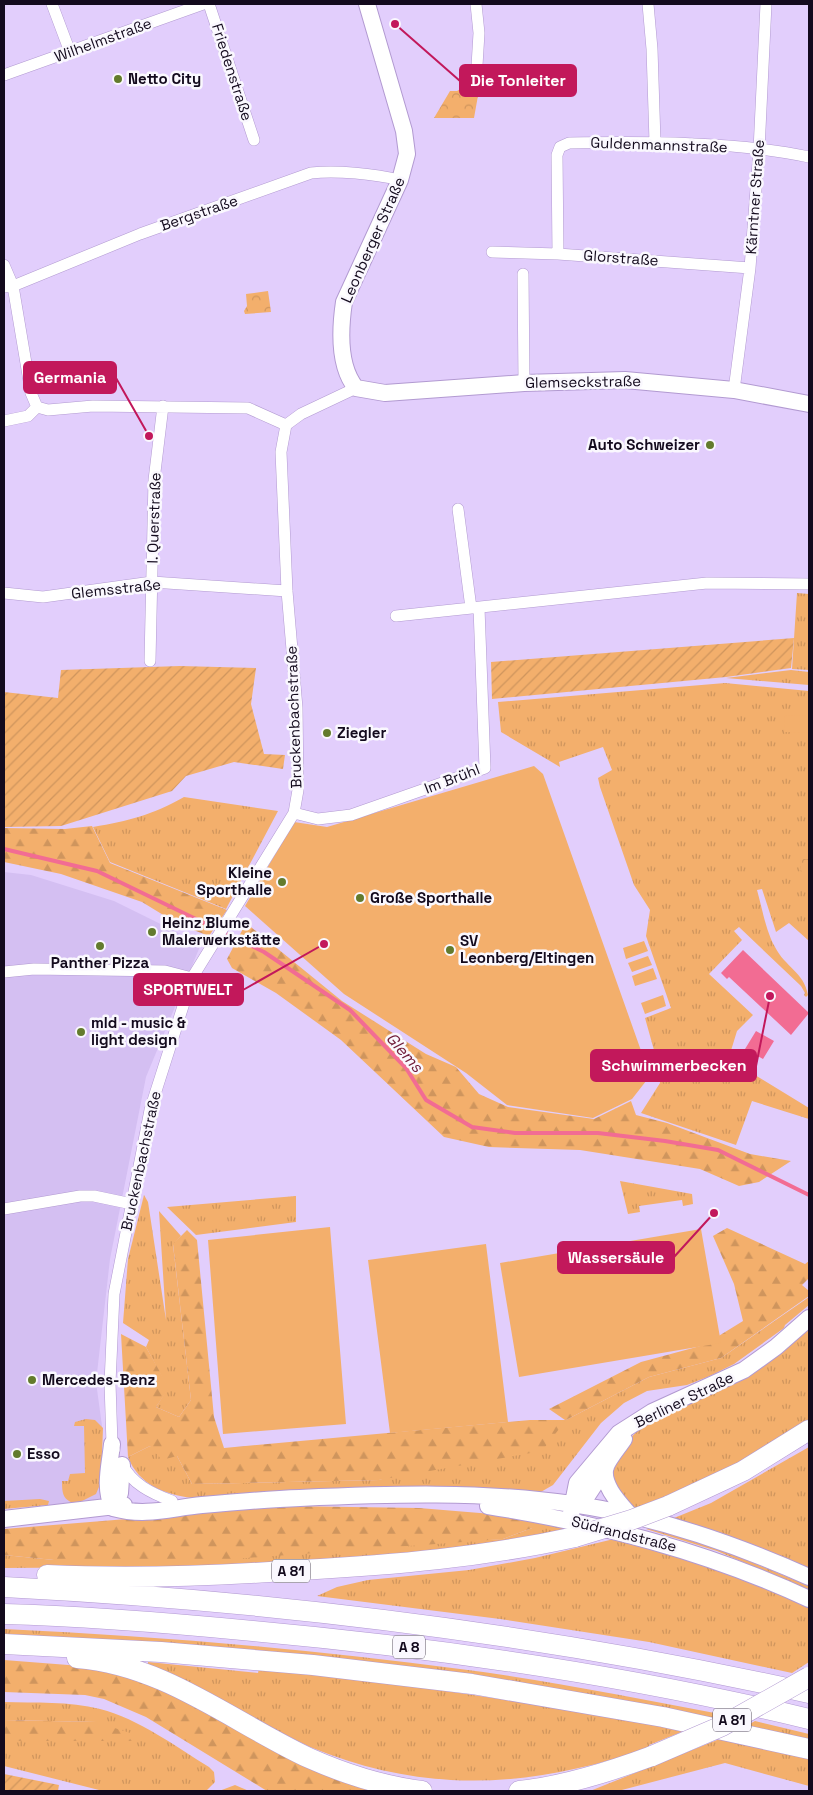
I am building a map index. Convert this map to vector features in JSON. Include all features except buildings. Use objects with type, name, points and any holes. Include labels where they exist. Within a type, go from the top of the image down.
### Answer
[{"type":"highway","name":"A 81","points":[[4,1574],[128,1578],[349,1568],[466,1556],[572,1529],[631,1520],[668,1506],[743,1471],[809,1430]]},
{"type":"highway","name":"A 8","points":[[4,1587],[128,1593],[452,1628],[669,1663],[809,1693]]},
{"type":"highway","name":"A 8","points":[[4,1614],[217,1627],[435,1650],[674,1689],[809,1719]]},
{"type":"highway","points":[[4,1646],[161,1652],[313,1665],[472,1684],[654,1715],[809,1749]]},
{"type":"highway","points":[[4,1646],[19,1654],[89,1659],[134,1670],[186,1690],[293,1749],[350,1775],[422,1791]]},
{"type":"highway","name":"A 81","points":[[519,1791],[567,1783],[652,1756],[722,1726],[809,1677]]},
{"type":"main road","name":"Leonberger Straße","points":[[356,388],[345,370],[341,318],[344,302],[400,180],[407,154],[404,132],[367,4]]},
{"type":"main road","name":"Glemseckstraße","points":[[356,388],[385,392],[524,383],[625,380],[734,390],[809,404]]},
{"type":"main road","name":"Berliner Straße","points":[[572,1529],[572,1504],[577,1483],[604,1448],[619,1434],[652,1412],[744,1370],[776,1347],[809,1318]]},
{"type":"main road","points":[[572,1504],[587,1496],[634,1424]]},
{"type":"main road","points":[[112,1444],[108,1484],[109,1500],[113,1508]]},
{"type":"main road","points":[[113,1508],[120,1494],[122,1465]]},
{"type":"main road","points":[[606,1467],[606,1477],[614,1497],[630,1514]]},
{"type":"main road","name":"Südrandstraße","points":[[432,1495],[572,1529],[616,1530],[701,1555],[761,1577],[809,1599]]},
{"type":"main road","name":"Südrandstraße","points":[[113,1508],[131,1513],[152,1513],[201,1505],[299,1498],[485,1495],[572,1504],[630,1514],[703,1535],[761,1555],[809,1577]]},
{"type":"main road","name":"Südrandstraße","points":[[4,1518],[113,1508],[144,1502],[172,1501],[201,1505]]},
{"type":"street","points":[[52,4],[70,52]]},
{"type":"street","name":"Wilhelmstraße","points":[[4,75],[203,4]]},
{"type":"street","name":"Friedenstraße","points":[[209,4],[254,140]]},
{"type":"street","points":[[476,4],[479,33],[476,82]]},
{"type":"street","points":[[648,4],[652,49],[655,142]]},
{"type":"street","name":"Kärntner Straße","points":[[734,390],[750,268],[759,150],[766,4]]},
{"type":"street","name":"Guldenmannstraße","points":[[558,254],[557,156],[560,147],[569,143],[655,142],[759,150],[809,157]]},
{"type":"street","name":"Bergstraße","points":[[9,287],[140,234],[311,173],[381,176],[400,180]]},
{"type":"street","name":"Glorstraße","points":[[492,252],[558,254],[750,268]]},
{"type":"street","points":[[4,265],[32,394],[37,407]]},
{"type":"street","points":[[523,274],[524,383]]},
{"type":"street","points":[[37,407],[48,410],[93,406],[248,408],[286,425],[301,414],[356,388]]},
{"type":"street","name":"I. Querstraße","points":[[150,661],[154,480],[164,406]]},
{"type":"street","points":[[4,421],[28,416],[37,407]]},
{"type":"street","name":"Bruckenbachstraße","points":[[172,1501],[134,1482],[128,1476],[112,1444],[110,1383],[114,1294],[150,1110],[192,978],[294,813],[298,790],[297,708],[288,591],[281,452],[286,425]]},
{"type":"street","points":[[458,509],[475,608]]},
{"type":"street","name":"Glemsstraße","points":[[4,593],[43,596],[152,582],[288,591]]},
{"type":"street","points":[[396,616],[707,583],[809,584]]},
{"type":"street","name":"Im Brühl","points":[[294,813],[318,819],[351,815],[485,768],[475,608]]},
{"type":"street","points":[[4,972],[34,969],[166,971],[192,978]]},
{"type":"street","points":[[4,1209],[80,1196],[94,1196],[132,1204]]},
{"type":"shaded area","points":[[4,872],[31,875],[114,901],[201,944],[146,1077],[110,1259],[96,1382],[102,1426],[102,1501],[4,1508]]},
{"type":"shaded area","points":[[743,950],[809,1013],[791,1035],[729,977],[727,979],[721,973]]},
{"type":"shaded area","points":[[756,1031],[774,1041],[763,1059],[745,1049]]},
{"type":"green space","points":[[465,86],[479,90],[474,118],[434,118],[450,91],[457,91]]},
{"type":"green space","points":[[268,291],[271,312],[245,314],[244,311],[247,306],[246,294]]},
{"type":"green space","points":[[797,593],[809,594],[809,670],[792,669]]},
{"type":"green space","points":[[794,638],[791,668],[726,677],[492,699],[491,662]]},
{"type":"green space","points":[[180,666],[256,668],[251,704],[264,754],[285,755],[283,769],[234,762],[186,776],[172,791],[61,826],[4,827],[4,692],[58,698],[61,670]]},
{"type":"green space","points":[[791,670],[809,672],[809,685],[726,678]]},
{"type":"green space","points":[[725,683],[809,691],[809,941],[789,923],[776,932],[762,889],[757,890],[772,941],[779,954],[803,981],[808,995],[806,997],[801,986],[739,927],[734,931],[742,940],[709,974],[753,1015],[737,1031],[729,1057],[735,1059],[737,1064],[809,1108],[809,1119],[752,1101],[736,1145],[641,1113],[660,1083],[659,1068],[645,1018],[671,1008],[646,936],[650,910],[634,885],[600,787],[598,778],[612,770],[603,747],[559,762],[560,767],[501,732],[498,702]]},
{"type":"green space","points":[[785,715],[809,716],[809,733],[784,732]]},
{"type":"green space","name":"SV Leonberg/Eltingen","points":[[534,766],[543,774],[650,1076],[632,1099],[593,1118],[507,1105],[466,1073],[344,994],[245,906],[294,822],[327,827]]},
{"type":"green space","points":[[184,797],[278,811],[226,909],[110,862],[93,827],[140,816]]},
{"type":"green space","points":[[92,826],[110,863],[227,910],[209,936],[178,924],[142,902],[61,874],[4,862],[4,828],[65,829]]},
{"type":"green space","points":[[802,859],[809,859],[809,875],[800,870]]},
{"type":"green space","points":[[246,923],[342,1001],[426,1054],[456,1067],[479,1094],[508,1107],[594,1119],[631,1101],[636,1115],[667,1123],[750,1154],[791,1161],[759,1182],[739,1186],[700,1169],[580,1150],[489,1147],[444,1137],[341,1040],[276,993],[232,968],[227,959]]},
{"type":"green space","points":[[644,941],[648,951],[626,959],[623,948]]},
{"type":"green space","points":[[648,956],[652,965],[632,972],[628,963]]},
{"type":"green space","points":[[653,968],[657,979],[635,986],[632,976]]},
{"type":"green space","points":[[663,995],[666,1006],[645,1014],[641,1003]]},
{"type":"green space","points":[[620,1181],[692,1194],[693,1204],[683,1206],[682,1200],[639,1206],[640,1212],[628,1214]]},
{"type":"green space","points":[[144,1195],[148,1202],[166,1320],[159,1211],[181,1236],[173,1245],[191,1400],[179,1417],[156,1407],[168,1388],[146,1347],[149,1340],[123,1323],[128,1259]]},
{"type":"green space","points":[[296,1196],[296,1222],[196,1235],[167,1207]]},
{"type":"green space","points":[[330,1227],[346,1424],[223,1434],[208,1240]]},
{"type":"green space","points":[[727,1228],[805,1264],[809,1261],[809,1278],[802,1285],[809,1291],[809,1296],[721,1358],[649,1377],[566,1420],[542,1451],[379,1480],[192,1484],[177,1456],[162,1460],[150,1446],[128,1457],[121,1334],[146,1347],[169,1388],[156,1407],[179,1417],[191,1400],[173,1244],[187,1230],[197,1240],[214,1417],[224,1448],[530,1420],[565,1420],[549,1409],[641,1362],[704,1345],[743,1321],[734,1284],[713,1236]]},
{"type":"green space","points":[[701,1229],[721,1343],[519,1377],[500,1263]]},
{"type":"green space","points":[[486,1244],[508,1422],[390,1433],[368,1260]]},
{"type":"green space","points":[[809,1297],[809,1305],[785,1325],[784,1328],[734,1364],[687,1385],[647,1391],[624,1403],[601,1423],[553,1485],[539,1493],[393,1487],[192,1498],[162,1491],[146,1481],[133,1467],[128,1457],[150,1446],[177,1456],[192,1484],[379,1480],[566,1420],[649,1377],[721,1358]]},
{"type":"green space","points":[[809,1329],[809,1423],[742,1465],[634,1511],[618,1494],[611,1469],[627,1441],[645,1424]]},
{"type":"green space","points":[[86,1419],[95,1420],[103,1428],[101,1482],[96,1494],[76,1504],[68,1501],[64,1496],[62,1481],[68,1481],[70,1474],[85,1473],[84,1426],[74,1426],[75,1422]]},
{"type":"green space","points":[[809,1447],[809,1569],[722,1533],[674,1518],[711,1503]]},
{"type":"green space","points":[[40,1499],[49,1501],[48,1505],[4,1509],[4,1501]]},
{"type":"green space","points":[[286,1506],[419,1508],[492,1514],[577,1528],[532,1528],[503,1539],[207,1561],[54,1560],[4,1555],[4,1529]]},
{"type":"green space","points":[[653,1527],[718,1548],[809,1586],[809,1590],[717,1551],[646,1529]]},
{"type":"green space","points":[[532,1528],[577,1528],[484,1549],[294,1566],[4,1568],[4,1555],[54,1560],[503,1539]]},
{"type":"green space","points":[[618,1538],[663,1548],[809,1605],[809,1662],[792,1673],[649,1642],[500,1619],[317,1596],[337,1587],[368,1580],[469,1570],[535,1558]]},
{"type":"green space","points":[[4,1629],[118,1635],[346,1655],[525,1678],[720,1714],[712,1718],[4,1635]]},
{"type":"green space","points":[[4,1660],[94,1667],[146,1682],[376,1791],[267,1791],[146,1717],[104,1699],[85,1695],[4,1692]]},
{"type":"green space","points":[[148,1662],[258,1673],[259,1669],[419,1687],[578,1711],[684,1731],[649,1745],[649,1748],[563,1771],[521,1778],[438,1779],[396,1773],[353,1762],[310,1747],[190,1683],[148,1664]]},
{"type":"green space","points":[[4,1702],[88,1706],[129,1719],[209,1767],[214,1772],[215,1782],[206,1791],[103,1791],[4,1766],[4,1740],[96,1722],[4,1720]]},
{"type":"green space","points":[[4,1720],[96,1722],[155,1741],[4,1741]]},
{"type":"green space","points":[[755,1721],[809,1734],[809,1740],[746,1726]]},
{"type":"green space","points":[[722,1738],[809,1758],[809,1786],[725,1763],[618,1791],[590,1791]]},
{"type":"green space","points":[[4,1774],[59,1785],[58,1791],[4,1791]]},
{"type":"green space","points":[[235,1785],[249,1791],[219,1791]]},
{"type":"waterway","name":"Glems","points":[[4,849],[97,871],[264,952],[350,1010],[406,1068],[426,1100],[472,1127],[515,1133],[598,1133],[718,1150],[809,1195]]},
{"type":"place","name":"Die Tonleiter","points":[[395,24]]},
{"type":"place","name":"Netto City","points":[[118,79]]},
{"type":"place","name":"Germania","points":[[149,436]]},
{"type":"place","name":"Auto Schweizer","points":[[710,445]]},
{"type":"place","name":"Ziegler","points":[[327,733]]},
{"type":"place","name":"Kleine Sporthalle","points":[[282,882]]},
{"type":"place","name":"Große Sporthalle","points":[[360,898]]},
{"type":"place","name":"Heinz Blume Malerwerkstätte","points":[[152,932]]},
{"type":"place","name":"SPORTWELT","points":[[324,944]]},
{"type":"place","name":"Panther Pizza","points":[[100,946]]},
{"type":"place","name":"SV Leonberg/Eltingen","points":[[450,950]]},
{"type":"place","name":"Schwimmerbecken","points":[[770,996]]},
{"type":"place","name":"mld - music & light design","points":[[81,1032]]},
{"type":"place","name":"Wassersäule","points":[[714,1213]]},
{"type":"place","name":"Mercedes-Benz","points":[[32,1380]]},
{"type":"place","name":"Esso","points":[[17,1454]]}]
